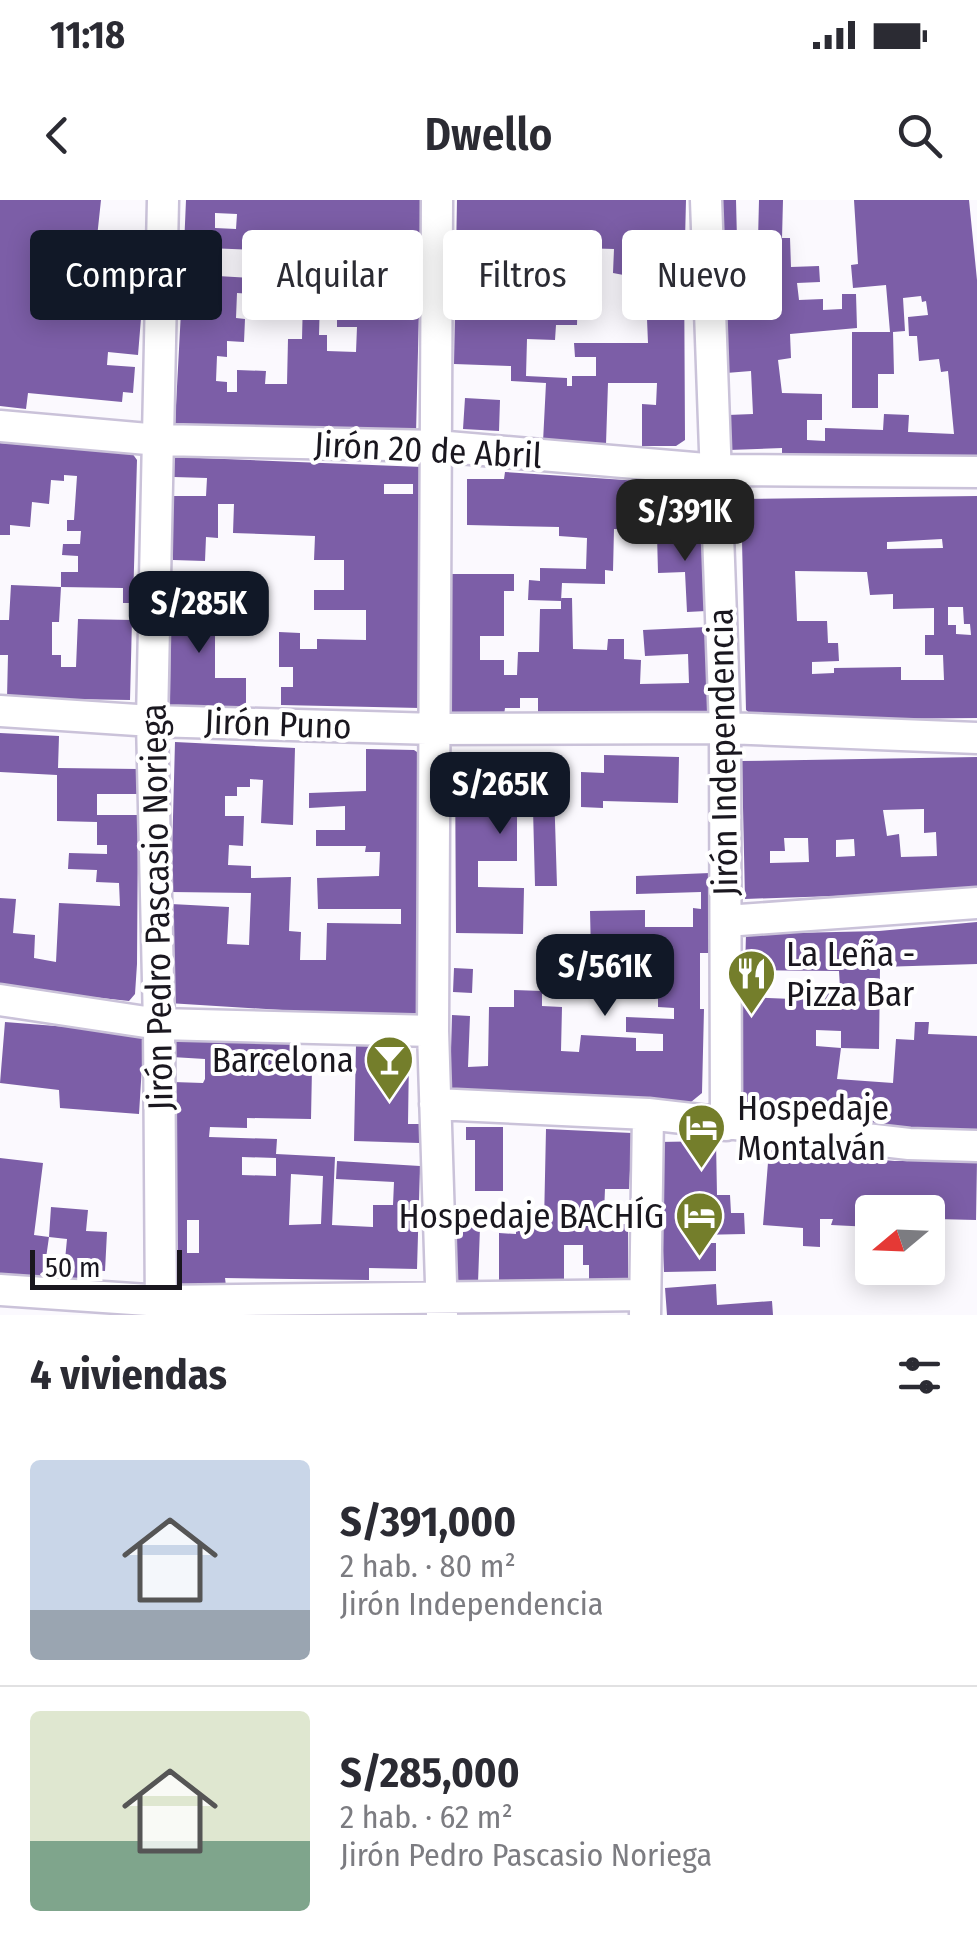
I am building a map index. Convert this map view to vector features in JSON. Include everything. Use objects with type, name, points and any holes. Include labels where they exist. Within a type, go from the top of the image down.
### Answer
[{"type":"street","name":"Jirón Pedro Pascasio Noriega","points":[[162,200],[152,721],[162,1308]]},
{"type":"street","points":[[437,200],[433,1031],[442,1306]]},
{"type":"street","name":"Jirón Independencia","points":[[706,200],[725,728],[726,1124]]},
{"type":"street","name":"Jirón 20 de Abril","points":[[0,426],[160,440],[436,446],[717,470],[977,472]]},
{"type":"street","name":"Jirón Puno","points":[[0,711],[152,721],[436,729],[725,728],[977,738]]},
{"type":"street","points":[[726,922],[977,903]]},
{"type":"street","points":[[0,1000],[160,1024],[433,1031]]},
{"type":"street","points":[[435,1104],[648,1114],[909,1144],[977,1146]]},
{"type":"street","points":[[0,1290],[162,1308],[442,1306],[604,1296],[639,1308],[648,1114]]},
{"type":"building","points":[[0,200],[101,200],[98,230],[30,230],[30,320],[141,320],[138,355],[108,352],[107,365],[135,367],[133,393],[123,392],[122,402],[28,393],[26,409],[0,406]]},
{"type":"building","points":[[186,200],[423,200],[421,230],[242,230],[242,249],[222,249],[222,230],[185,230]],"holes":[[[215,213],[237,214],[236,229],[215,228]]]},
{"type":"building","points":[[457,200],[686,200],[685,230],[622,230],[622,275],[613,273],[614,249],[602,249],[602,230],[456,230]]},
{"type":"building","points":[[717,200],[736,200],[737,230],[719,230]]},
{"type":"building","points":[[759,200],[783,200],[782,238],[782,230],[758,230]]},
{"type":"building","points":[[854,200],[969,200],[977,280],[977,463],[782,458],[782,448],[729,450],[728,415],[753,414],[751,371],[726,373],[723,320],[782,320],[782,238],[790,238],[791,267],[819,266],[820,282],[797,283],[799,300],[823,299],[823,310],[842,309],[842,294],[856,294],[857,328],[790,334],[791,358],[778,360],[782,393],[822,394],[822,420],[807,420],[807,440],[825,441],[825,428],[883,430],[884,414],[909,415],[908,432],[954,434],[948,371],[941,372],[939,359],[919,361],[917,336],[909,336],[908,317],[928,315],[921,296],[903,298],[905,331],[893,332],[894,374],[878,374],[878,408],[852,408],[852,332],[890,332],[886,285],[853,288],[851,265],[858,264]]},
{"type":"building","points":[[222,276],[242,277],[236,318],[245,320],[244,342],[227,341],[227,357],[217,356],[216,381],[227,382],[227,392],[237,392],[237,370],[266,371],[265,384],[287,384],[288,339],[302,339],[302,320],[319,320],[319,335],[327,335],[327,351],[356,352],[357,327],[337,327],[337,320],[419,320],[416,434],[175,424],[181,320],[222,320]]},
{"type":"building","points":[[455,320],[577,320],[577,325],[556,325],[555,340],[527,339],[526,376],[567,378],[567,386],[572,386],[572,376],[596,376],[596,357],[575,357],[574,343],[648,343],[647,320],[684,320],[685,440],[676,446],[642,446],[642,404],[656,405],[657,383],[608,383],[606,444],[543,442],[546,383],[511,381],[511,366],[454,364]]},
{"type":"building","points":[[465,398],[500,400],[499,431],[463,429]]},
{"type":"building","points":[[0,443],[132,453],[137,460],[133,603],[123,603],[123,588],[61,587],[61,572],[78,572],[78,556],[62,555],[63,544],[80,544],[81,531],[67,531],[67,520],[74,520],[77,476],[51,480],[49,504],[32,502],[30,527],[10,525],[10,535],[0,535]]},
{"type":"building","points":[[174,457],[422,467],[420,708],[281,705],[281,687],[293,687],[293,667],[279,667],[279,632],[300,633],[300,649],[317,649],[317,639],[366,640],[366,610],[314,610],[314,590],[344,590],[344,560],[314,560],[315,536],[233,533],[234,504],[218,504],[218,538],[206,537],[205,561],[173,560],[173,496],[206,496],[207,478],[174,477]],"holes":[[[384,484],[413,484],[413,494],[384,494]]]},
{"type":"building","points":[[505,472],[655,482],[653,531],[614,529],[613,571],[605,570],[605,584],[562,583],[561,601],[528,600],[529,580],[540,581],[540,568],[586,569],[587,538],[559,536],[559,527],[467,525],[467,479],[504,479]]},
{"type":"building","points":[[977,496],[977,718],[758,720],[746,710],[741,499]],"holes":[[[942,539],[943,548],[887,549],[887,542]],[[795,571],[867,572],[870,595],[893,594],[893,609],[934,608],[934,635],[925,635],[925,655],[943,655],[944,680],[901,680],[901,667],[834,668],[834,673],[812,674],[812,662],[839,661],[838,643],[828,643],[827,621],[797,621]],[[948,607],[963,607],[964,624],[970,624],[971,635],[956,634],[956,625],[948,625]]]},
{"type":"building","points":[[702,532],[706,611],[687,612],[685,572],[658,573],[657,534]]},
{"type":"building","points":[[451,574],[514,574],[514,591],[504,591],[504,636],[480,636],[480,660],[504,660],[504,675],[517,675],[518,652],[539,652],[540,609],[561,609],[561,598],[572,598],[573,649],[607,650],[608,639],[624,639],[624,659],[641,660],[640,684],[689,683],[688,654],[645,656],[643,630],[707,627],[711,718],[538,717],[538,698],[520,698],[520,708],[505,708],[504,715],[451,715]]},
{"type":"building","points":[[11,585],[61,587],[59,622],[52,622],[52,655],[61,655],[61,667],[76,667],[78,619],[132,620],[130,700],[7,698],[8,655],[0,655],[0,620],[9,620]]},
{"type":"building","points":[[171,586],[201,587],[200,617],[243,617],[242,633],[215,633],[215,678],[246,678],[246,706],[170,711]]},
{"type":"building","points":[[0,733],[59,736],[58,768],[138,769],[138,794],[97,794],[97,815],[138,815],[137,964],[135,994],[129,1001],[0,987],[0,898],[16,899],[13,933],[35,935],[34,958],[56,962],[59,903],[120,906],[119,883],[96,882],[97,870],[68,869],[69,853],[107,854],[107,845],[97,845],[97,822],[57,821],[57,775],[0,772]]},
{"type":"building","points":[[175,742],[295,748],[293,825],[261,823],[263,780],[250,779],[250,787],[237,787],[237,796],[225,796],[225,816],[244,816],[243,846],[229,845],[228,865],[251,866],[251,878],[291,877],[289,931],[301,932],[300,960],[326,960],[327,923],[401,924],[401,909],[318,909],[317,878],[379,876],[380,852],[365,852],[366,846],[316,846],[316,830],[345,830],[345,806],[309,808],[309,793],[366,791],[366,749],[414,750],[420,754],[419,967],[417,1012],[411,1018],[168,1003],[171,904],[229,907],[227,944],[249,945],[251,893],[171,892]]},
{"type":"building","points":[[604,755],[679,757],[678,803],[603,801],[603,808],[581,807],[581,772],[604,773]]},
{"type":"building","points":[[531,756],[553,756],[557,886],[535,886],[533,809],[517,809],[517,861],[478,861],[478,887],[524,888],[523,934],[456,933],[455,757],[517,757],[517,769],[532,769]]},
{"type":"building","points":[[977,757],[977,891],[745,899],[742,761]],"holes":[[[924,809],[924,833],[936,832],[937,856],[901,857],[899,834],[887,836],[883,810]],[[784,838],[808,838],[809,862],[770,863],[770,851],[785,851]],[[854,839],[855,856],[836,857],[836,840]]]},
{"type":"building","points":[[710,873],[711,953],[700,953],[700,1009],[704,1009],[702,1093],[691,1102],[459,1094],[450,1088],[452,1015],[470,1016],[468,1067],[488,1066],[489,1007],[514,1007],[514,990],[542,991],[542,1006],[562,1007],[561,1051],[579,1052],[581,1035],[636,1038],[636,1051],[663,1051],[663,1034],[626,1032],[626,1017],[674,1019],[674,1008],[658,1007],[658,979],[620,978],[621,953],[591,953],[590,911],[645,910],[645,927],[693,927],[693,908],[701,909],[701,892],[636,894],[636,876]]},
{"type":"building","points":[[977,922],[977,964],[880,967],[879,1049],[841,1048],[837,1079],[893,1083],[896,1039],[914,1040],[915,1022],[929,1022],[928,1034],[977,1036],[977,1133],[925,1132],[743,1110],[738,1100],[741,997],[817,1000],[818,986],[840,987],[839,971],[745,970],[746,934],[879,931]],"holes":[[[816,1030],[841,1031],[841,1048],[816,1046]]]},
{"type":"building","points":[[454,968],[473,969],[472,993],[453,992]]},
{"type":"building","points":[[5,1022],[144,1033],[139,1114],[60,1108],[59,1090],[0,1083]]},
{"type":"building","points":[[174,1036],[293,1041],[292,1068],[312,1068],[311,1119],[247,1118],[247,1128],[210,1127],[209,1137],[277,1139],[276,1154],[335,1157],[332,1225],[373,1227],[373,1205],[393,1205],[394,1182],[336,1179],[337,1161],[420,1166],[417,1269],[369,1268],[369,1280],[225,1278],[226,1286],[179,1287],[169,1279],[173,1082],[203,1083],[205,1079],[205,1059],[172,1057]],"holes":[[[242,1157],[276,1158],[276,1176],[242,1175]],[[291,1174],[323,1176],[321,1224],[289,1225]],[[187,1220],[199,1220],[199,1253],[187,1253]]]},
{"type":"building","points":[[356,1045],[397,1046],[409,1055],[408,1124],[419,1124],[419,1143],[354,1141]]},
{"type":"building","points":[[466,1127],[503,1127],[503,1191],[475,1191],[475,1140],[466,1140]]},
{"type":"building","points":[[546,1129],[632,1133],[629,1189],[605,1189],[604,1213],[566,1212],[566,1224],[628,1224],[628,1285],[589,1285],[583,1245],[564,1245],[564,1285],[499,1284],[499,1233],[516,1234],[516,1224],[544,1223]]},
{"type":"building","points":[[716,1141],[717,1195],[730,1195],[731,1213],[744,1213],[745,1234],[698,1235],[698,1243],[716,1243],[716,1271],[664,1272],[658,1142]]},
{"type":"building","points":[[769,1150],[895,1161],[977,1161],[976,1220],[945,1219],[945,1195],[855,1195],[855,1226],[831,1225],[833,1219],[820,1219],[820,1247],[803,1246],[803,1228],[763,1225]]},
{"type":"building","points":[[0,1158],[43,1163],[34,1235],[49,1237],[51,1207],[88,1210],[86,1231],[107,1232],[105,1271],[85,1270],[84,1283],[0,1275]],"holes":[[[49,1237],[67,1239],[65,1260],[46,1258]]]},
{"type":"building","points":[[453,1225],[480,1227],[478,1283],[450,1282]]},
{"type":"building","points":[[716,1284],[717,1305],[772,1301],[773,1315],[667,1315],[665,1288]]},
{"type":"place","name":"La Leña - Pizza Bar","points":[[751,1016]]},
{"type":"place","name":"Barcelona","points":[[389,1102]]},
{"type":"place","name":"Hospedaje Montalván","points":[[702,1170]]},
{"type":"place","name":"Hospedaje BACHÍG","points":[[699,1258]]}]
